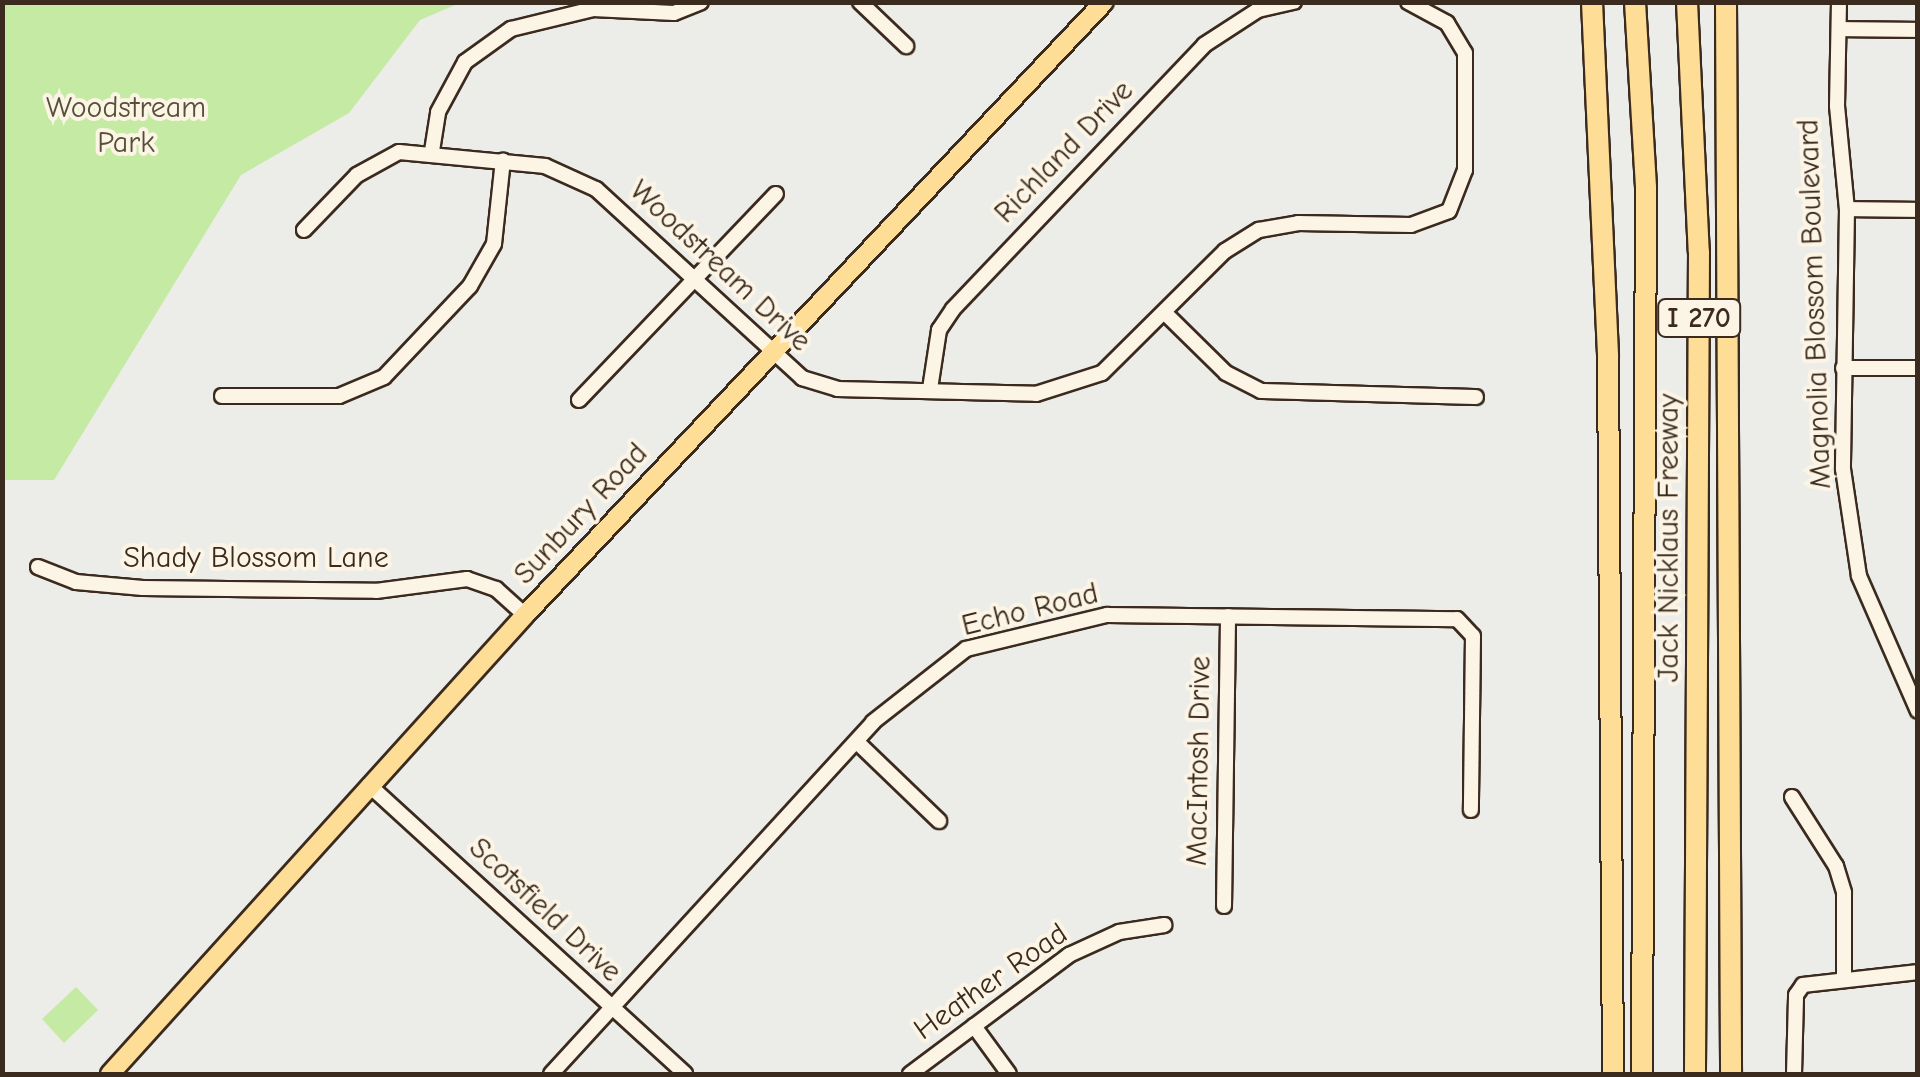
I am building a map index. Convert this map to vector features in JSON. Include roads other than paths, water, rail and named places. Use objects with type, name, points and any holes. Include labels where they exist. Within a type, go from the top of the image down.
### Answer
[{"type":"highway","points":[[1592,2],[1608,357],[1613,1074]]},
{"type":"highway","name":"Jack Nicklaus Freeway","points":[[1636,2],[1646,188],[1642,1074]]},
{"type":"highway","name":"Jack Nicklaus Freeway","points":[[1687,2],[1699,252],[1695,1074]]},
{"type":"highway","points":[[1726,2],[1731,1074]]},
{"type":"highway","points":[[1602,1074],[1611,845]]},
{"type":"main road","name":"Sunbury Road","points":[[110,1074],[525,615],[1100,4]]},
{"type":"street","points":[[432,151],[438,112],[465,62],[511,29],[593,9],[674,14],[701,2]]},
{"type":"street","points":[[860,2],[906,46]]},
{"type":"street","name":"Richland Drive","points":[[930,389],[939,330],[953,308],[1204,44],[1258,10],[1294,2]]},
{"type":"street","name":"Woodstream Drive","points":[[304,230],[384,156],[432,151],[545,166],[596,189],[802,378],[837,389],[1036,394],[1102,373],[1166,314],[1225,251],[1258,230],[1298,223],[1412,225],[1449,211],[1466,170],[1468,70],[1447,24],[1408,2]]},
{"type":"street","name":"Magnolia Blossom Boulevard","points":[[1839,2],[1846,209],[1843,469],[1859,576],[1915,703]]},
{"type":"street","points":[[1839,29],[1918,30]]},
{"type":"street","points":[[222,396],[339,396],[384,377],[470,286],[494,244],[503,160]]},
{"type":"street","points":[[579,400],[776,194]]},
{"type":"street","points":[[1846,209],[1918,210]]},
{"type":"street","points":[[1166,314],[1226,373],[1261,391],[1476,396]]},
{"type":"street","points":[[1843,368],[1918,368]]},
{"type":"street","name":"Shady Blossom Lane","points":[[38,567],[76,582],[143,588],[376,591],[467,579],[496,589],[525,615]]},
{"type":"street","name":"Echo Road","points":[[551,1074],[857,742],[966,650],[1107,616],[1445,616],[1467,626],[1473,647],[1471,810]]},
{"type":"street","name":"MacIntosh Drive","points":[[1224,906],[1228,616]]},
{"type":"street","points":[[857,742],[940,821]]},
{"type":"street","name":"Scotsfield Drive","points":[[370,786],[684,1074]]},
{"type":"street","points":[[1792,798],[1836,866],[1844,892],[1844,980]]},
{"type":"street","name":"Heather Road","points":[[910,1074],[1069,955],[1119,932],[1164,925]]},
{"type":"street","points":[[1794,1074],[1799,988],[1918,972]]},
{"type":"street","points":[[974,1026],[1009,1074]]},
{"type":"park label","name":"Woodstream Park","points":[[126,125]]}]
